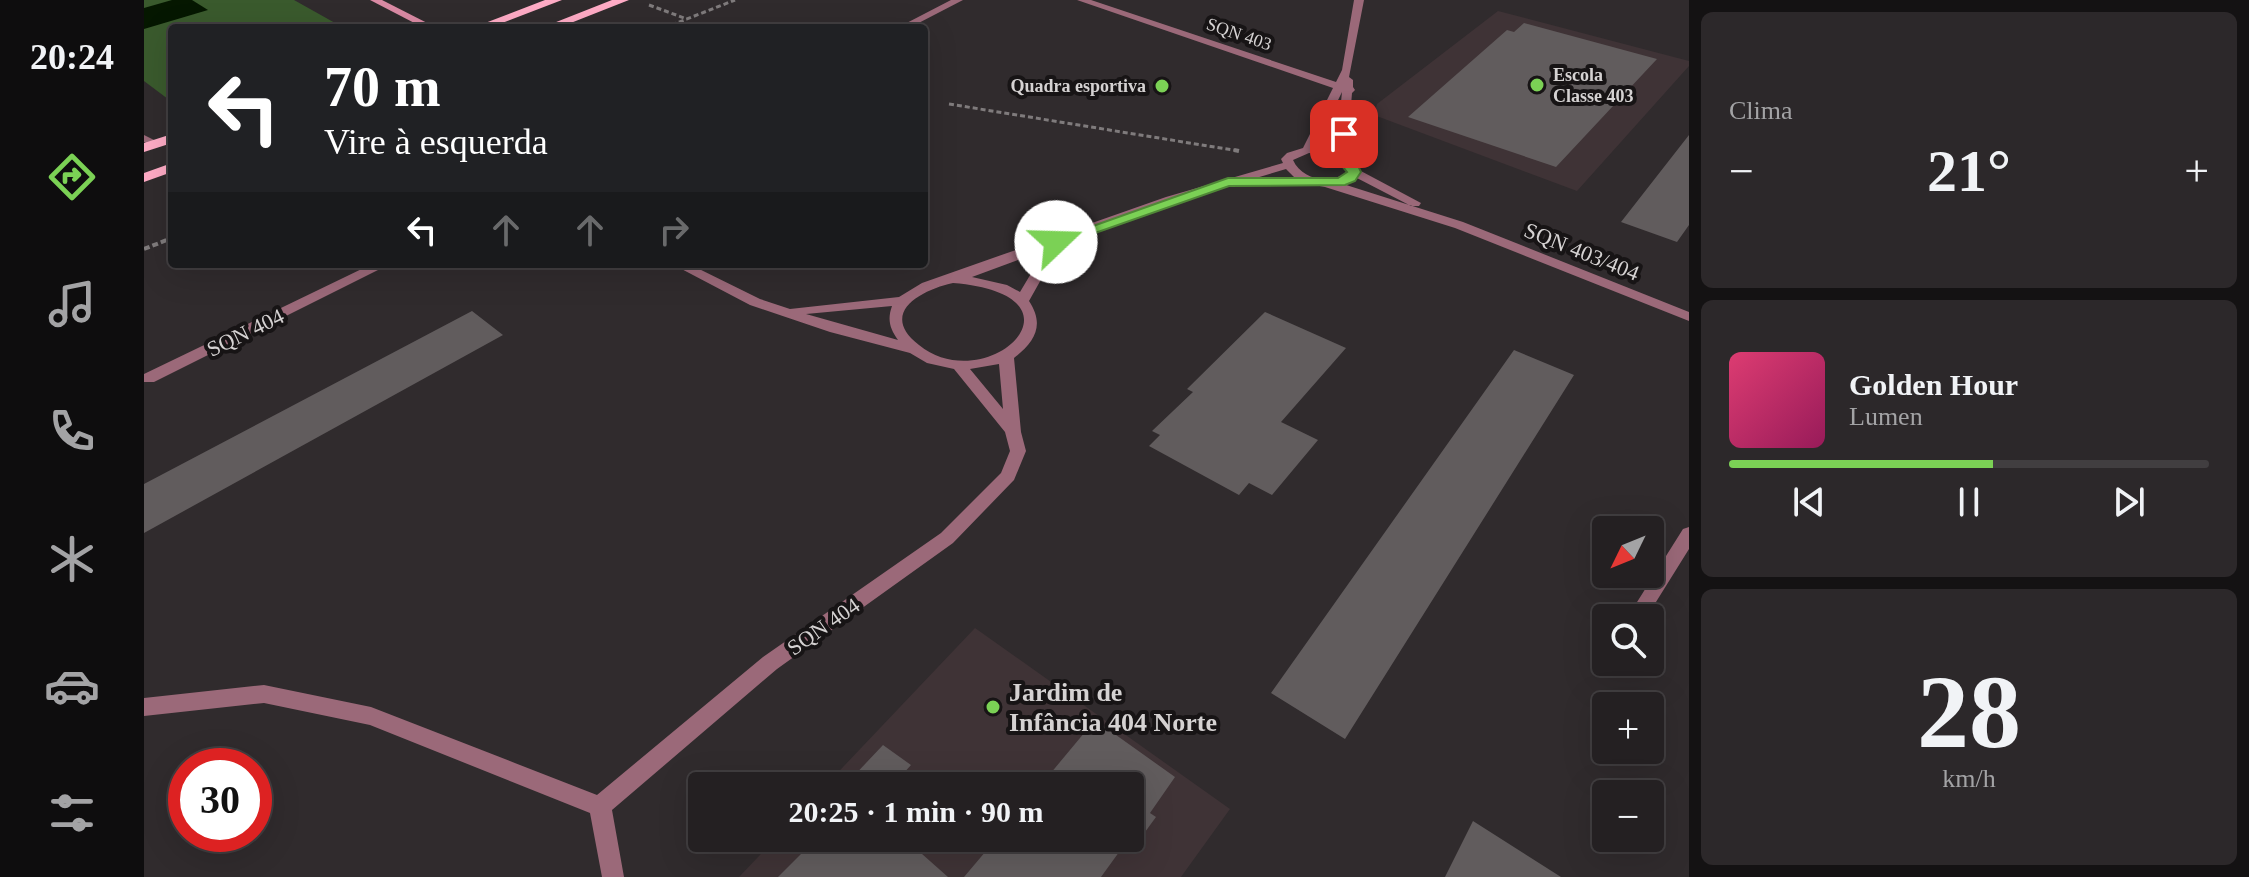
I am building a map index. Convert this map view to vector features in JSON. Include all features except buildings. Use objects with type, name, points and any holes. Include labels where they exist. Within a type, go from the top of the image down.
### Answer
[{"type":"main road","points":[[489,24],[556,0]]},
{"type":"main road","points":[[558,24],[623,0]]},
{"type":"main road","points":[[148,143],[168,139]]},
{"type":"main road","points":[[144,178],[168,169]]},
{"type":"street","points":[[375,0],[424,24]]},
{"type":"street","points":[[910,24],[958,0]]},
{"type":"street","name":"SQN 403","points":[[1082,0],[1344,89]]},
{"type":"street","points":[[1341,156],[1344,89],[1359,0]]},
{"type":"street","points":[[1308,150],[1344,89]]},
{"type":"street","points":[[790,312],[902,301],[924,286],[953,279],[1288,162],[1299,151],[1341,156],[1351,164],[1354,172],[1350,178],[1326,183]]},
{"type":"street","points":[[1288,162],[1301,177],[1312,181]]},
{"type":"street","name":"SQN 403/404","points":[[1354,172],[1459,225]]},
{"type":"street","points":[[1228,182],[1312,181]]},
{"type":"street","name":"SQN 403/404","points":[[1312,181],[1459,225],[1689,317]]},
{"type":"street","points":[[1022,301],[1056,242]]},
{"type":"street","name":"SQN 404","points":[[149,378],[375,268]]},
{"type":"street","points":[[686,268],[724,289],[835,329],[913,349],[933,360],[958,364],[983,363],[1006,356],[1022,345],[1031,331],[1030,315],[1022,301],[1004,288],[980,281],[953,279]]},
{"type":"street","points":[[902,301],[895,317],[899,334],[913,349]]},
{"type":"street","name":"SQN 404","points":[[600,806],[770,663],[947,538],[1008,476],[1018,451],[1013,432],[1006,356]]},
{"type":"street","points":[[958,364],[1013,432]]},
{"type":"street","points":[[1645,604],[1689,534]]},
{"type":"street","points":[[144,707],[264,694],[371,716],[600,806],[613,877]]},
{"type":"path","points":[[637,0],[687,19]]},
{"type":"path","points":[[674,24],[735,0]]},
{"type":"path","points":[[949,104],[1288,162]]},
{"type":"path","points":[[144,249],[168,240]]},
{"type":"shaded area","points":[[172,0],[192,0],[208,10],[144,29],[144,8]]},
{"type":"shaded area","name":"Escola Classe 403","points":[[1498,11],[1689,61],[1689,66],[1577,191],[1374,115],[1377,104]]},
{"type":"shaded area","name":"Jardim de Infância 404 Norte","points":[[975,628],[1230,809],[1181,877],[739,877],[763,852],[1144,852],[1144,772],[838,772]]},
{"type":"green space","points":[[144,0],[294,0],[337,24],[168,24],[168,99],[144,81]]},
{"type":"place","name":"Escola Classe 403","points":[[1537,85]]},
{"type":"place","name":"Quadra esportiva","points":[[1162,86]]},
{"type":"place","name":"Jardim de Infância 404 Norte","points":[[993,707]]},
{"type":"route","points":[[1056,242],[1228,182],[1340,182],[1350,178],[1354,172],[1351,164],[1341,156],[1344,134]]}]
